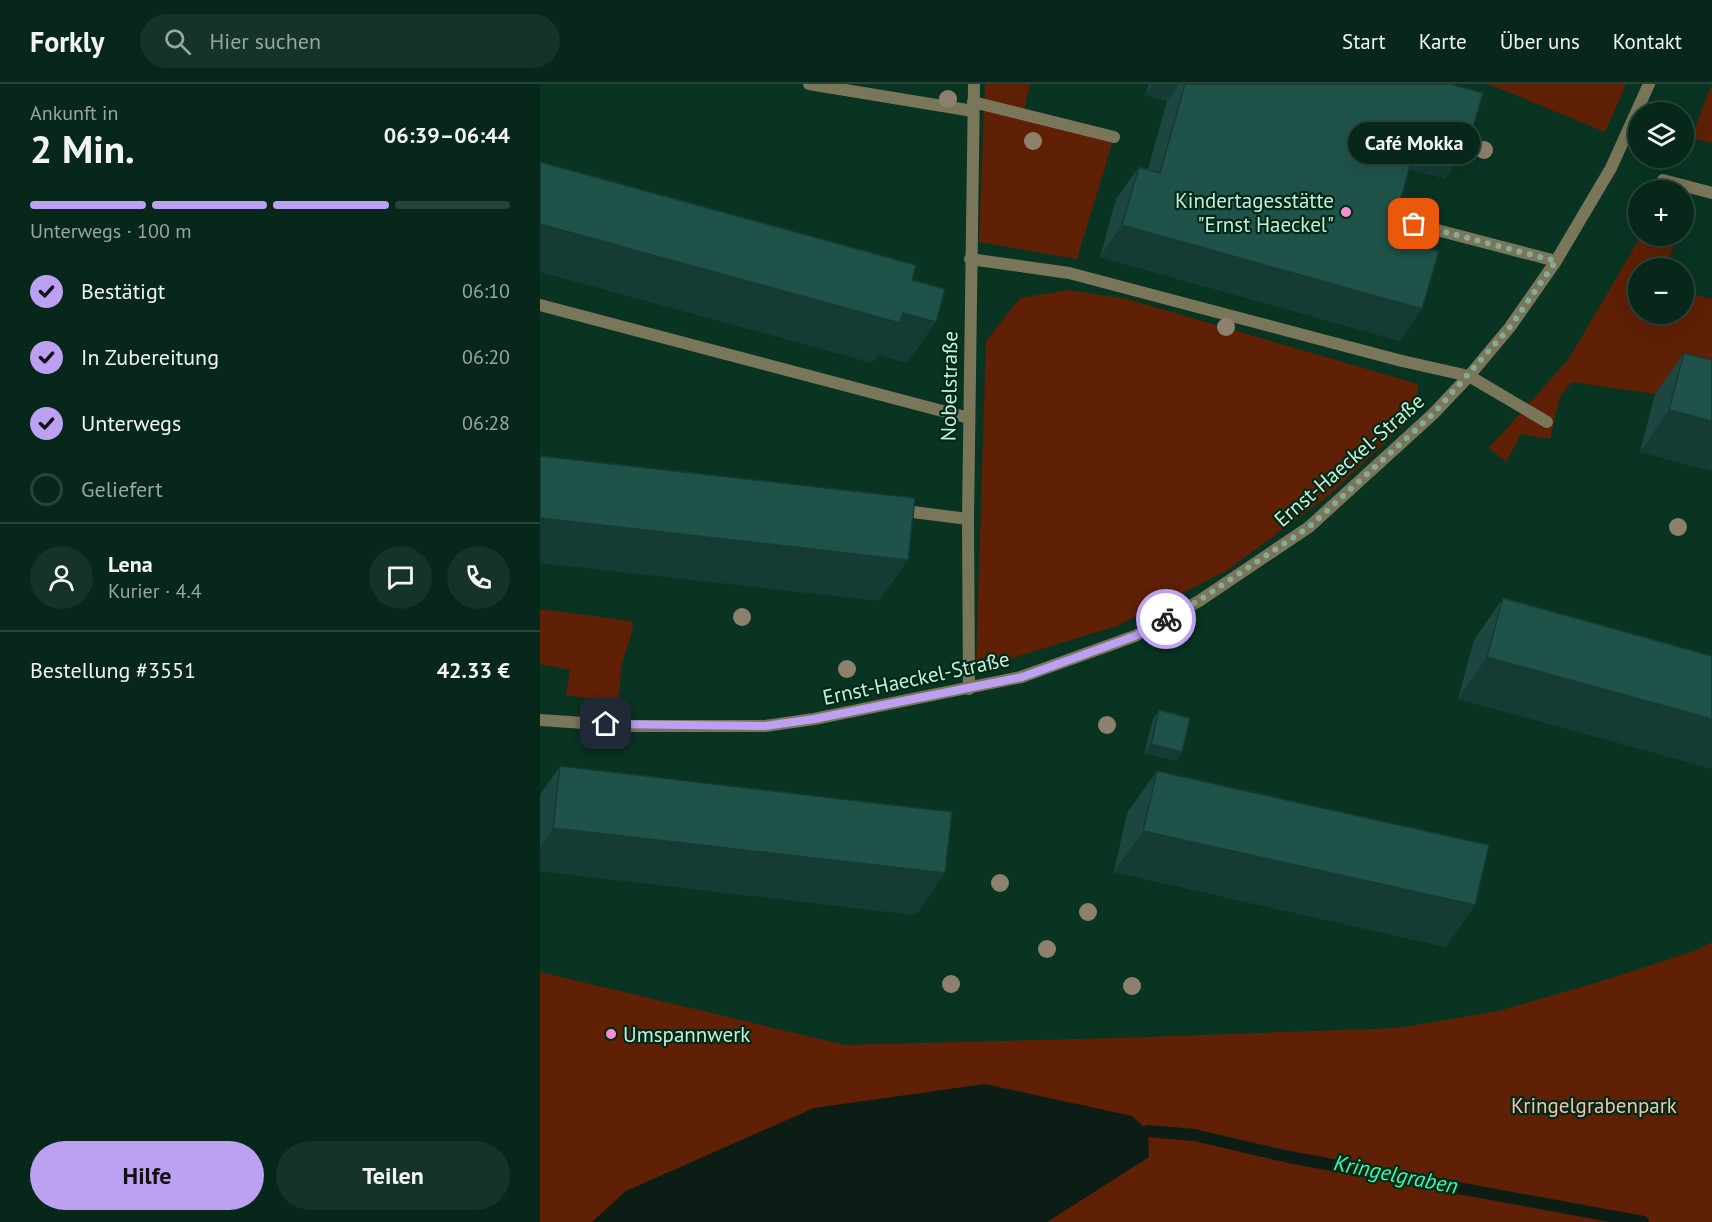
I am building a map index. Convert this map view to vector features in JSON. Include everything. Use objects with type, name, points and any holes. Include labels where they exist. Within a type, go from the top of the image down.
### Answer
[{"type":"street","points":[[809,84],[973,106],[1114,137]]},
{"type":"street","name":"Nobelstraße","points":[[969,689],[970,259],[974,84]]},
{"type":"street","name":"Ernst-Haeckel-Straße","points":[[540,720],[628,726],[765,726],[814,719],[1022,677],[1135,636],[1198,601],[1309,527],[1433,414],[1469,376],[1510,327],[1556,261],[1611,168],[1649,84]]},
{"type":"street","points":[[1694,188],[1712,193]]},
{"type":"street","points":[[1414,224],[1556,261]]},
{"type":"street","points":[[970,259],[1069,273],[1402,361],[1469,376],[1547,422]]},
{"type":"street","points":[[540,305],[969,418]]},
{"type":"street","points":[[885,508],[968,519]]},
{"type":"green space","points":[[985,84],[1030,84],[1023,114],[1114,137],[1077,259],[979,242]]},
{"type":"green space","points":[[1488,84],[1626,84],[1605,132]]},
{"type":"green space","points":[[1712,84],[1712,143],[1694,139],[1694,130]]},
{"type":"green space","points":[[1635,246],[1673,246],[1670,258],[1628,258]]},
{"type":"green space","points":[[1628,258],[1628,324],[1694,324],[1694,295],[1712,299],[1712,409],[1655,394],[1572,382],[1560,396],[1550,439],[1521,434],[1506,462],[1489,448],[1568,360]]},
{"type":"green space","points":[[1068,290],[1127,299],[1418,384],[1418,412],[1328,496],[1226,571],[1117,626],[976,669],[986,341],[1020,298]]},
{"type":"green space","points":[[540,609],[631,621],[633,628],[621,667],[619,703],[566,695],[570,670],[540,664]]},
{"type":"green space","name":"Kringelgrabenpark","points":[[1712,942],[1712,1222],[540,1222],[540,972],[845,1045],[1397,1028],[1499,1011],[1615,977],[1697,950]]},
{"type":"shaded area","points":[[985,1084],[1132,1116],[1148,1131],[1149,1157],[1047,1222],[592,1222],[626,1191],[814,1108]]},
{"type":"building","points":[[1185,84],[1450,84],[1483,93],[1467,148],[1419,134],[1390,237],[1439,251],[1422,309],[1122,225],[1139,167],[1160,173]]},
{"type":"building","points":[[540,162],[916,265],[912,280],[945,289],[936,322],[903,313],[900,323],[540,224]]},
{"type":"building","points":[[1684,353],[1712,360],[1712,421],[1669,410]]},
{"type":"building","points":[[540,456],[915,498],[908,560],[540,518]]},
{"type":"building","points":[[1503,598],[1712,656],[1712,719],[1487,657]]},
{"type":"building","points":[[1159,710],[1190,718],[1182,752],[1151,744]]},
{"type":"building","points":[[560,766],[952,812],[945,873],[553,828]]},
{"type":"building","points":[[1157,771],[1489,845],[1475,905],[1143,831]]},
{"type":"waterway","name":"Kringelgraben","points":[[1148,1131],[1194,1135],[1289,1157],[1643,1222]]},
{"type":"way so far","points":[[1166,619],[1198,601],[1309,527],[1433,414],[1510,327],[1556,261],[1414,224]]},
{"type":"place","name":"Kindertagesstätte \"Ernst Haeckel\"","points":[[1346,212]]},
{"type":"place","name":"Café Mokka","points":[[1414,224]]},
{"type":"place","name":"Umspannwerk","points":[[611,1034]]},
{"type":"route","points":[[606,724],[765,726],[814,719],[1022,677],[1135,636],[1166,619]]}]
